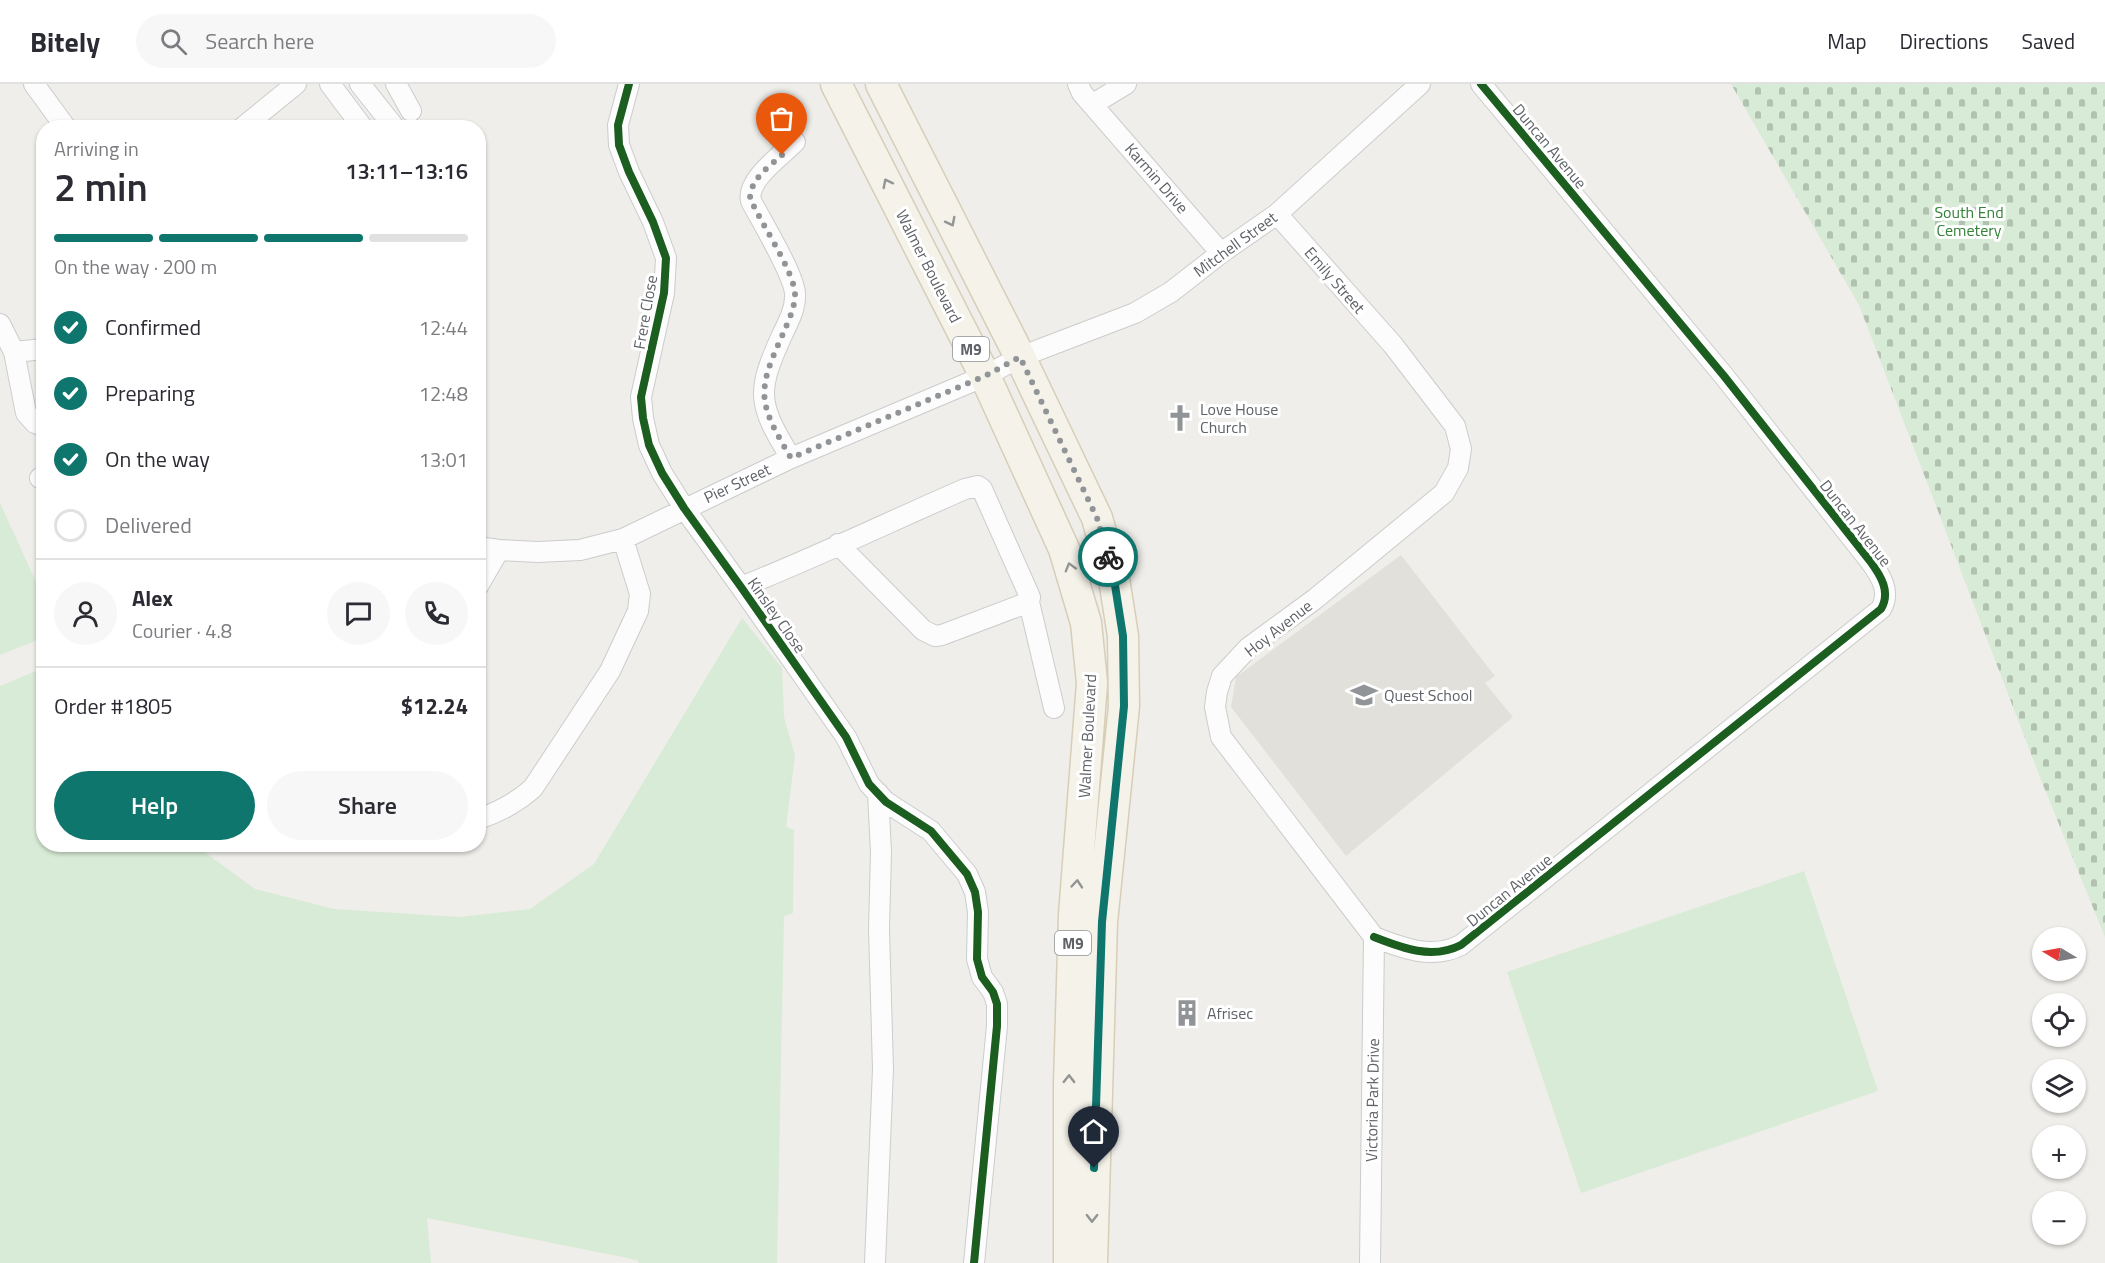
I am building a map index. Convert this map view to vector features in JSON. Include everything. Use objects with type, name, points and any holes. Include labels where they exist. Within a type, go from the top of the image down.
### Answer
[{"type":"main road","name":"Walmer Boulevard","points":[[836,84],[985,376],[1064,549],[1086,623],[1092,683],[1074,915],[1069,1084],[1069,1263]]},
{"type":"main road","name":"Walmer Boulevard","points":[[881,84],[1020,357],[1097,518],[1114,579],[1123,636],[1124,706],[1102,922],[1092,1263]]},
{"type":"street","points":[[34,84],[60,120]]},
{"type":"street","points":[[252,120],[296,84]]},
{"type":"street","points":[[330,84],[357,120]]},
{"type":"street","points":[[360,84],[389,120]]},
{"type":"street","points":[[396,84],[411,111]]},
{"type":"street","name":"Frere Close","points":[[629,84],[618,125],[619,145],[653,222],[666,258],[664,293],[642,397],[643,418],[649,445],[662,473],[684,508]]},
{"type":"street","name":"Karmin Drive","points":[[1078,84],[1082,93],[1221,253]]},
{"type":"street","points":[[1093,104],[1126,84]]},
{"type":"street","name":"Mitchell Street","points":[[1020,357],[1134,313],[1171,292],[1277,214],[1420,84]]},
{"type":"street","name":"Duncan Avenue","points":[[1374,937],[1400,948],[1419,951],[1450,951],[1461,945],[1881,609],[1886,597],[1880,575],[1870,561],[1724,376],[1481,84]]},
{"type":"street","points":[[791,458],[772,426],[764,400],[764,387],[771,359],[789,320],[795,294],[790,275],[751,201],[750,194],[756,180],[795,142]]},
{"type":"street","name":"Emily Street","points":[[1277,214],[1393,345]]},
{"type":"street","points":[[0,324],[14,352],[26,413],[36,424]]},
{"type":"street","name":"Hoy Avenue","points":[[1374,937],[1221,737],[1215,708],[1222,676],[1248,648],[1315,599],[1444,493],[1458,468],[1461,449],[1455,426],[1393,345]]},
{"type":"street","points":[[14,352],[36,350]]},
{"type":"street","name":"Pier Street","points":[[486,548],[538,552],[580,550],[623,539],[791,458],[985,376],[1020,357]]},
{"type":"street","points":[[741,586],[965,489],[978,486],[982,489],[1029,593],[1029,602],[1054,708]]},
{"type":"street","name":"Kinsley Close","points":[[684,508],[846,737],[869,783],[878,793]]},
{"type":"street","points":[[486,816],[519,801],[532,788],[610,671],[638,611],[640,594],[623,539]]},
{"type":"street","points":[[838,544],[923,630],[934,636],[1029,602]]},
{"type":"street","points":[[486,572],[499,550]]},
{"type":"street","points":[[875,1263],[883,1069],[878,793]]},
{"type":"street","points":[[878,793],[886,802],[931,831],[968,874],[975,892],[978,912],[977,959],[982,977],[993,992],[997,1004],[998,1026],[974,1263]]},
{"type":"street","name":"Victoria Park Drive","points":[[1370,1263],[1374,937]]},
{"type":"shaded area","name":"Quest School","points":[[1401,555],[1495,676],[1485,683],[1513,717],[1346,856],[1231,707],[1236,677]]},
{"type":"green space","name":"South End Cemetery","points":[[1731,84],[2105,84],[2105,937],[2041,780],[1859,305]]},
{"type":"green space","points":[[0,503],[36,582],[36,641],[0,655]]},
{"type":"green space","points":[[742,618],[782,668],[784,717],[795,756],[786,827],[794,830],[793,913],[784,916],[777,1263],[639,1263],[637,1260],[427,1218],[431,1263],[0,1263],[0,686],[36,671],[36,852],[205,852],[255,889],[334,909],[459,917],[530,909],[594,864]]},
{"type":"green space","points":[[1804,871],[1878,1091],[1581,1193],[1507,972]]},
{"type":"cycle path","points":[[629,84],[618,125],[619,145],[653,222],[666,258],[664,293],[641,397],[649,445],[662,473],[684,508],[846,737],[869,784],[886,802],[931,831],[967,874],[975,892],[978,912],[977,959],[982,977],[993,992],[997,1004],[997,1026],[974,1263]]},
{"type":"cycle path","points":[[1374,937],[1417,951],[1439,952],[1461,945],[1881,609],[1885,596],[1881,578],[1870,561],[1724,376],[1481,84]]},
{"type":"way so far","points":[[782,155],[753,184],[750,198],[790,275],[795,294],[789,320],[771,359],[764,387],[766,412],[791,458],[985,376],[1020,357],[1097,518],[1108,557]]},
{"type":"place","name":"Love House Church","points":[[1180,418]]},
{"type":"place","name":"Quest School","points":[[1364,695]]},
{"type":"place","name":"Afrisec","points":[[1187,1013]]},
{"type":"route","points":[[1094,1168],[1102,922],[1124,706],[1123,636],[1108,557]]}]
